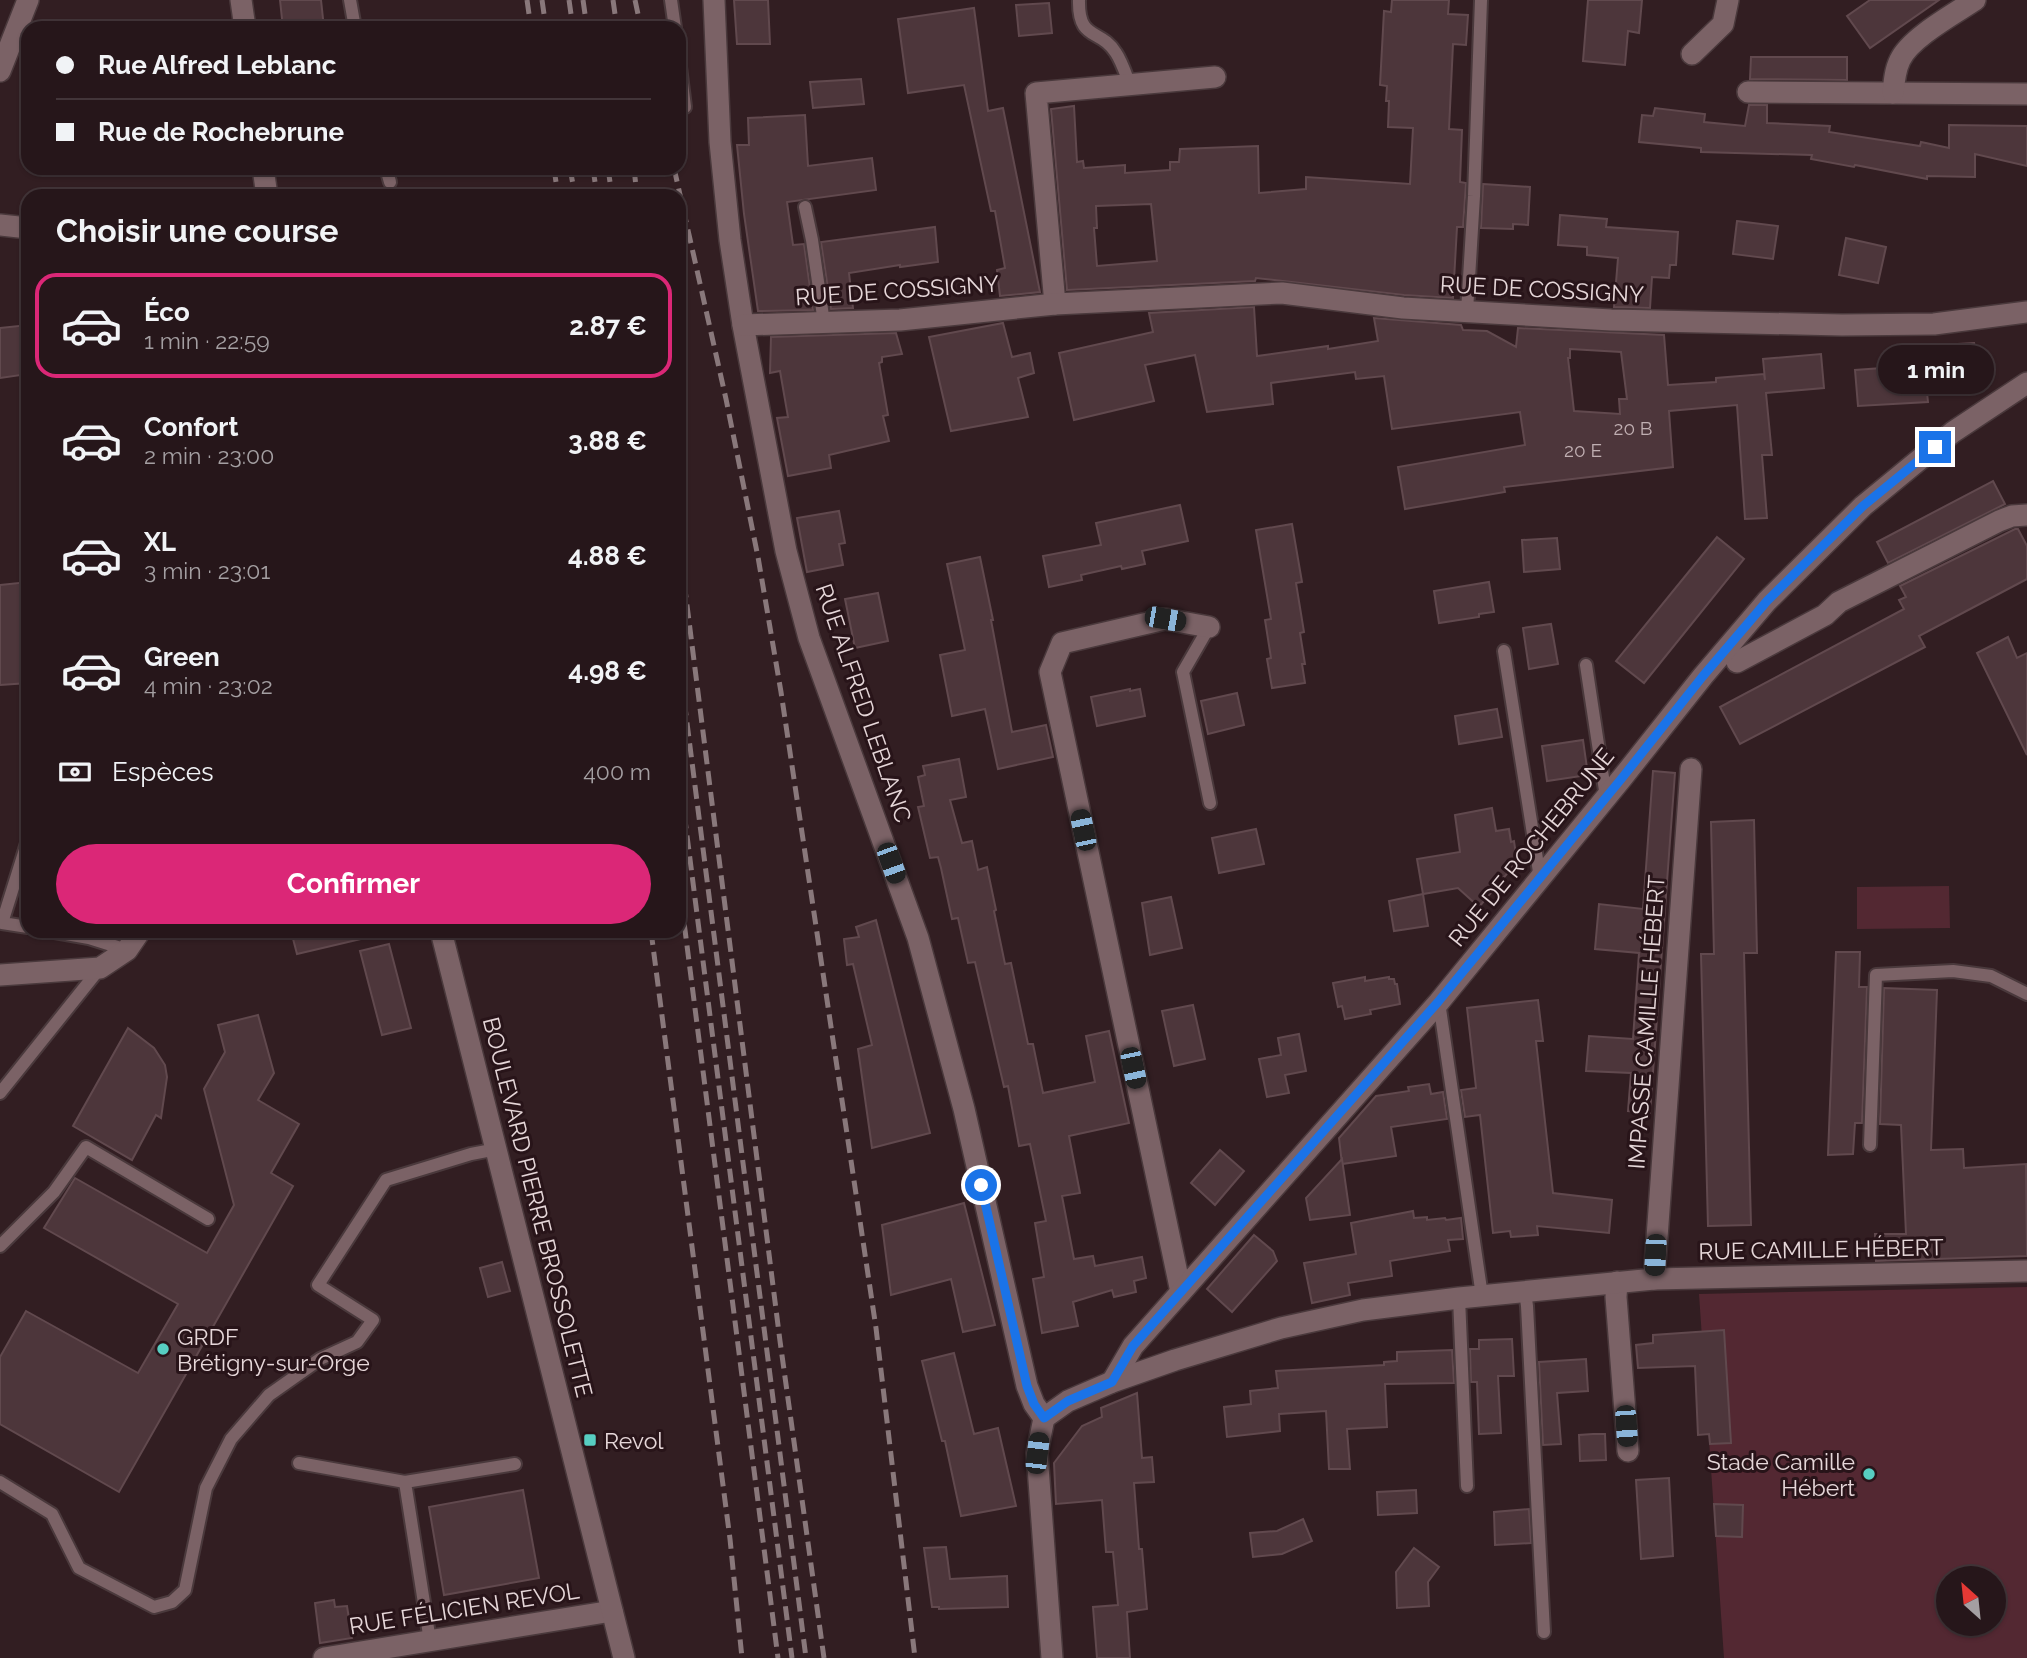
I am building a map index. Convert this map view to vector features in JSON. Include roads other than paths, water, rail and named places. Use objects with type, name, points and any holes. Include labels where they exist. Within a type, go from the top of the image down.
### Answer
[{"type":"street","points":[[0,71],[28,0]]},
{"type":"street","points":[[241,0],[244,21]]},
{"type":"street","name":"RUE ALFRED LEBLANC","points":[[714,0],[720,142],[730,240],[743,325],[786,551],[809,638],[918,938],[964,1109],[1027,1386],[1034,1404],[1044,1418]]},
{"type":"street","points":[[1692,54],[1723,24],[1728,0]]},
{"type":"street","points":[[1893,93],[1901,58],[1913,43],[1975,0]]},
{"type":"street","points":[[1055,304],[1037,93],[1215,78]]},
{"type":"street","points":[[1748,92],[2027,94]]},
{"type":"street","points":[[0,225],[21,227]]},
{"type":"street","name":"RUE DE COSSIGNY","points":[[743,325],[900,320],[1055,304],[1282,293],[1403,308],[1611,320],[1842,325],[1934,324],[2027,312]]},
{"type":"street","name":"RUE DE ROCHEBRUNE","points":[[1112,1382],[1133,1346],[1438,1002],[1767,601],[1853,515],[1952,432],[2027,383]]},
{"type":"street","points":[[1737,662],[1825,615],[1839,602],[1999,521],[2012,516],[2027,516]]},
{"type":"street","points":[[1181,1292],[1050,672],[1062,643],[1165,619],[1209,627]]},
{"type":"street","name":"IMPASSE CAMILLE HÉBERT","points":[[1654,1279],[1690,769]]},
{"type":"street","points":[[0,975],[100,968],[127,950],[135,938]]},
{"type":"street","name":"BOULEVARD PIERRE BROSSOLETTE","points":[[443,938],[624,1658]]},
{"type":"street","name":"RUE CAMILLE HÉBERT","points":[[1044,1418],[1068,1401],[1112,1382],[1209,1349],[1318,1318],[1363,1310],[1654,1279],[2027,1271]]},
{"type":"street","points":[[1617,1282],[1628,1451]]},
{"type":"street","points":[[1044,1418],[1037,1453],[1052,1658]]},
{"type":"street","name":"RUE FÉLICIEN REVOL","points":[[324,1658],[612,1611]]},
{"type":"lane","points":[[350,0],[354,21]]},
{"type":"lane","points":[[671,0],[674,21]]},
{"type":"lane","points":[[1079,0],[1079,14],[1085,28],[1108,43],[1118,54],[1130,85]]},
{"type":"lane","points":[[1467,310],[1481,0]]},
{"type":"lane","points":[[388,175],[390,182]]},
{"type":"lane","points":[[805,207],[824,323]]},
{"type":"lane","points":[[1209,627],[1183,672],[1210,803]]},
{"type":"lane","points":[[1504,651],[1540,878]]},
{"type":"lane","points":[[1586,665],[1606,797]]},
{"type":"lane","points":[[21,862],[2,923],[21,926]]},
{"type":"lane","points":[[89,938],[127,950]]},
{"type":"lane","points":[[0,1093],[100,968]]},
{"type":"lane","points":[[1870,1144],[1876,975],[1953,971],[1991,976],[2027,993]]},
{"type":"lane","points":[[1438,1002],[1482,1296]]},
{"type":"lane","points":[[0,1247],[54,1192],[86,1147],[208,1219]]},
{"type":"lane","points":[[0,1482],[52,1514],[79,1568],[154,1607],[172,1602],[185,1590],[206,1488],[230,1439],[269,1395],[320,1359],[357,1342],[373,1320],[318,1285],[386,1180],[497,1149]]},
{"type":"lane","points":[[1525,1292],[1544,1632]]},
{"type":"lane","points":[[1459,1298],[1466,1486]]},
{"type":"lane","points":[[299,1464],[405,1482],[515,1465]]},
{"type":"lane","points":[[405,1482],[430,1641]]},
{"type":"railway","points":[[527,0],[530,21]]},
{"type":"railway","points":[[542,0],[545,21]]},
{"type":"railway","points":[[569,0],[572,21]]},
{"type":"railway","points":[[583,0],[586,21]]},
{"type":"railway","points":[[613,0],[616,21]]},
{"type":"railway","points":[[635,0],[640,21]]},
{"type":"railway","points":[[555,175],[557,189]]},
{"type":"railway","points":[[571,175],[574,189]]},
{"type":"railway","points":[[594,175],[596,189]]},
{"type":"railway","points":[[609,175],[611,189]]},
{"type":"railway","points":[[635,175],[636,189]]},
{"type":"railway","points":[[676,175],[679,189]]},
{"type":"railway","points":[[686,221],[758,557],[781,692],[876,1328],[915,1658]]},
{"type":"railway","points":[[686,597],[780,1341],[824,1658]]},
{"type":"railway","points":[[686,715],[806,1658]]},
{"type":"railway","points":[[686,828],[792,1658]]},
{"type":"railway","points":[[652,938],[730,1539],[742,1658]]},
{"type":"railway","points":[[686,938],[778,1658]]},
{"type":"place","name":"GRDF Brétigny-sur-Orge","points":[[163,1349]]},
{"type":"place","name":"Revol","points":[[590,1440]]},
{"type":"place","name":"Stade Camille Hébert","points":[[1869,1474]]}]
